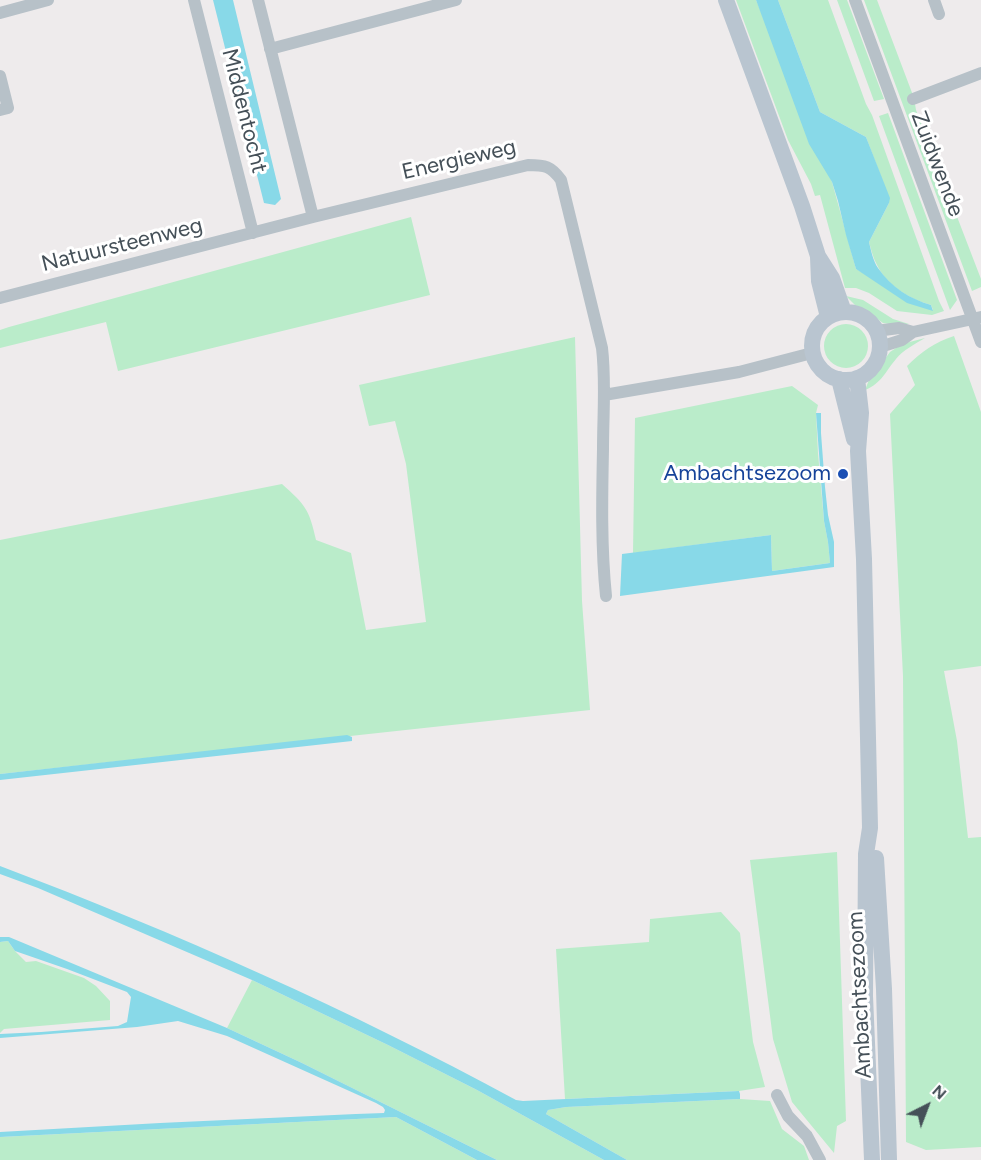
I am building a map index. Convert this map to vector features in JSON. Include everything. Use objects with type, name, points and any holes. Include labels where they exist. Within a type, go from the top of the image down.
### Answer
[{"type":"street","points":[[0,13],[48,0]]},
{"type":"street","name":"Middentocht","points":[[194,0],[254,233]]},
{"type":"street","name":"Middentocht","points":[[258,0],[313,217]]},
{"type":"street","points":[[270,49],[456,0]]},
{"type":"street","points":[[726,0],[795,185],[818,256],[819,281],[836,315]]},
{"type":"street","name":"Zuidwende","points":[[855,0],[977,318],[981,342]]},
{"type":"street","points":[[934,0],[939,14]]},
{"type":"street","points":[[913,99],[981,73]]},
{"type":"street","points":[[0,76],[8,108],[0,110]]},
{"type":"street","name":"Energieweg","points":[[254,233],[528,165],[542,165],[554,170],[561,180],[602,348],[606,596]]},
{"type":"street","name":"Natuursteenweg","points":[[0,298],[254,233]]},
{"type":"street","points":[[854,313],[862,317],[870,323],[878,339],[878,355],[870,369],[864,375],[848,380],[824,373],[812,353],[814,332],[823,321],[836,315],[854,313]]},
{"type":"street","points":[[878,339],[902,340],[913,332],[977,318]]},
{"type":"street","points":[[604,395],[739,372],[812,353]]},
{"type":"street","name":"Ambachtsezoom","points":[[857,378],[861,413],[858,451],[864,559],[870,828],[866,854],[865,996],[872,1160]]},
{"type":"street","name":"Ambachtsezoom","points":[[839,379],[858,451]]},
{"type":"street","name":"Ambachtsezoom","points":[[870,828],[876,855],[884,989],[889,1160]]},
{"type":"street","points":[[777,1095],[788,1116],[807,1136],[820,1160]]},
{"type":"green space","points":[[736,0],[756,0],[832,182],[856,269],[933,310],[931,305],[907,295],[881,273],[869,242],[889,203],[889,198],[866,137],[820,112],[778,0],[828,0],[944,311],[932,315],[897,311],[869,293],[856,288],[845,288],[820,195],[815,196],[788,140]]},
{"type":"green space","points":[[837,0],[847,0],[884,99],[874,101]]},
{"type":"green space","points":[[864,0],[877,0],[914,98],[916,110],[981,279],[981,287],[972,291]]},
{"type":"green space","points":[[888,113],[957,300],[950,310],[879,116]]},
{"type":"green space","points":[[411,217],[430,295],[118,371],[106,322],[0,348],[0,330],[9,327]]},
{"type":"green space","points":[[846,296],[863,300],[893,319],[909,324],[883,323],[855,305]]},
{"type":"green space","points":[[846,324],[861,331],[868,346],[861,361],[846,368],[831,361],[824,346],[831,331]]},
{"type":"green space","points":[[954,336],[981,412],[981,666],[944,671],[957,741],[968,838],[981,837],[981,1147],[926,1150],[906,1142],[903,676],[890,414],[915,385],[907,366],[929,348]]},
{"type":"green space","points":[[575,337],[582,601],[590,710],[0,774],[0,540],[282,484],[305,508],[316,540],[351,553],[366,630],[426,622],[406,464],[395,421],[369,426],[359,385]]},
{"type":"green space","points":[[925,338],[902,353],[879,381],[865,390],[869,380],[890,352],[902,344]]},
{"type":"green space","points":[[792,386],[818,405],[816,413],[818,453],[830,563],[772,571],[771,535],[633,553],[635,418]]},
{"type":"green space","points":[[837,852],[846,1121],[837,1126],[834,1153],[792,1102],[773,1039],[750,860]]},
{"type":"green space","points":[[721,912],[740,933],[753,1042],[765,1087],[739,1091],[565,1099],[556,949],[649,942],[650,919]]},
{"type":"green space","points":[[8,941],[26,962],[36,961],[84,978],[96,986],[110,1001],[110,1020],[4,1029],[0,1033],[0,942]]},
{"type":"green space","points":[[252,980],[477,1090],[604,1160],[497,1160],[227,1028]]},
{"type":"green space","points":[[740,1099],[770,1101],[782,1129],[804,1146],[809,1160],[627,1160],[546,1114],[548,1110],[566,1107]]},
{"type":"green space","points":[[396,1117],[477,1160],[0,1160],[0,1137]]},
{"type":"water","points":[[213,0],[233,0],[281,199],[275,205],[264,203]]},
{"type":"water","points":[[756,0],[778,0],[820,112],[866,137],[890,198],[869,242],[873,259],[883,275],[895,286],[908,296],[931,305],[933,311],[907,303],[856,269],[832,182],[809,144]]},
{"type":"water","points":[[816,413],[821,413],[825,487],[834,542],[834,567],[620,596],[622,554],[771,535],[772,571],[830,563],[824,521]]},
{"type":"water","points":[[347,735],[352,737],[352,741],[0,780],[0,774]]},
{"type":"water","points":[[0,866],[132,918],[262,974],[390,1035],[516,1100],[739,1091],[740,1099],[566,1107],[548,1110],[546,1114],[627,1160],[604,1160],[477,1090],[388,1045],[252,980],[38,888],[0,874]]},
{"type":"water","points":[[0,937],[9,937],[227,1028],[497,1160],[477,1160],[396,1117],[0,1137],[0,1132],[384,1113],[385,1110],[376,1103],[227,1036],[178,1021],[137,1027],[0,1038],[0,1034],[118,1026],[127,1022],[131,997],[127,992],[15,951],[8,941],[0,942]]},
{"type":"place","name":"Ambachtsezoom","points":[[843,474]]}]
